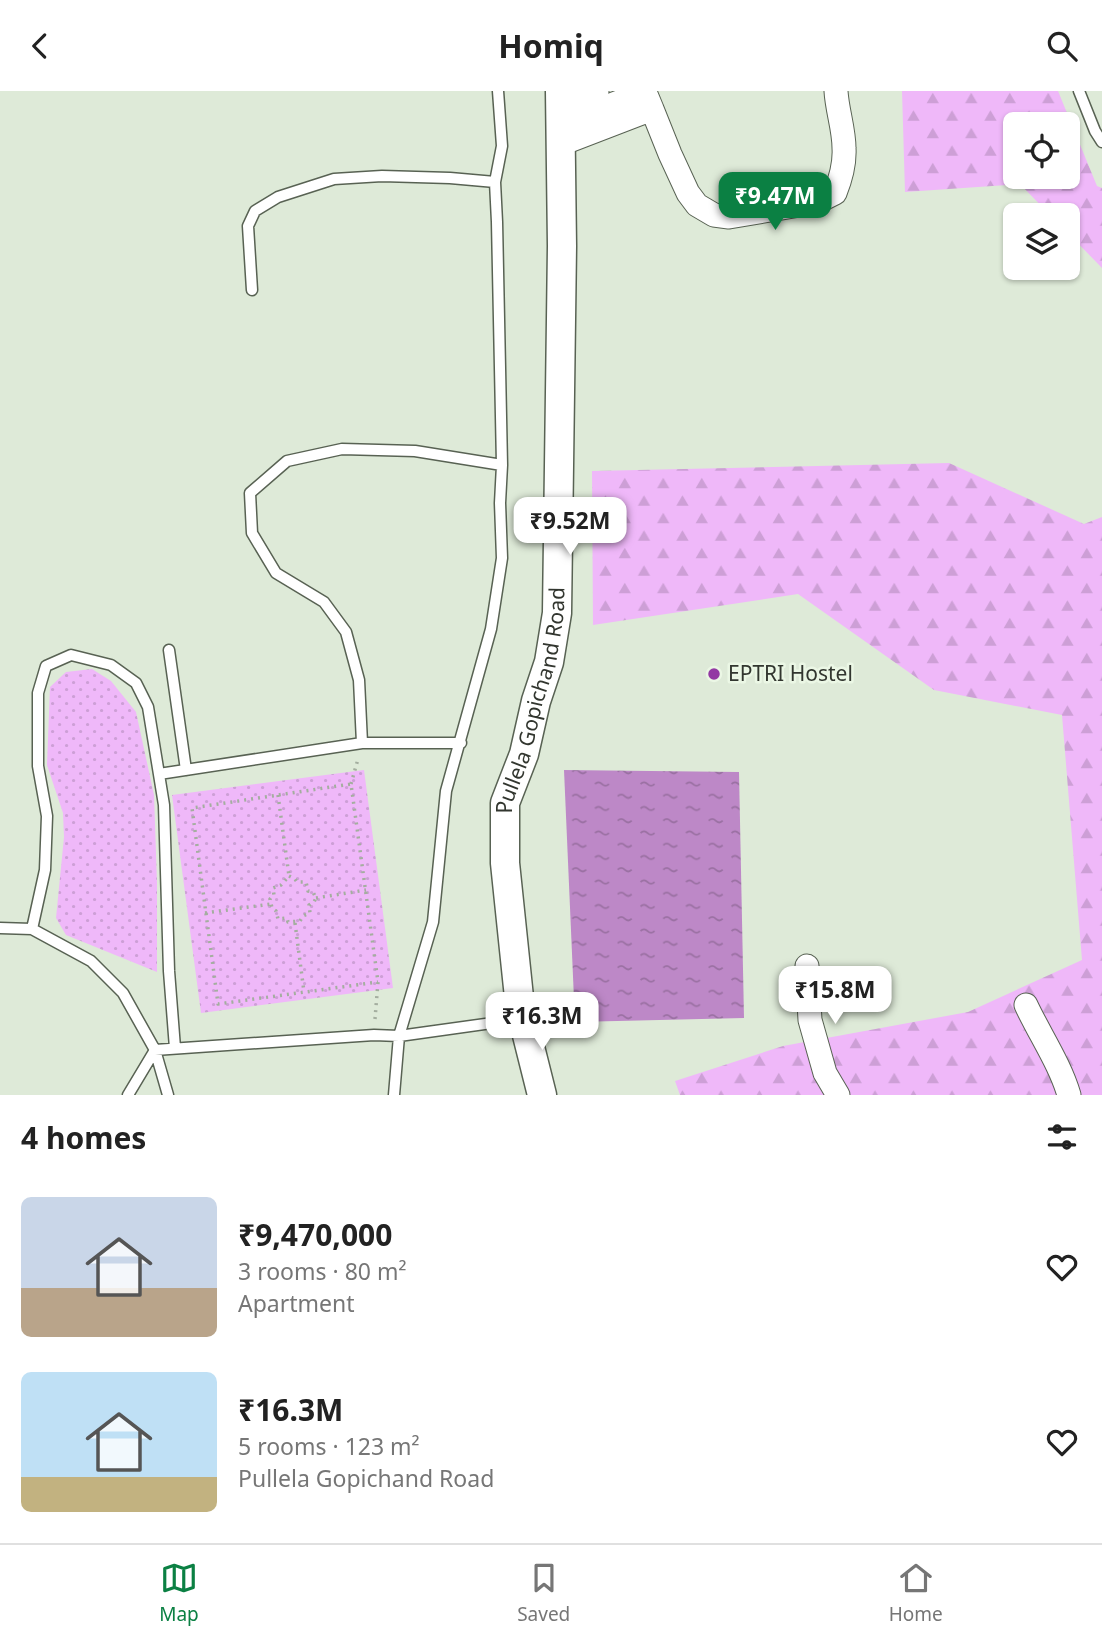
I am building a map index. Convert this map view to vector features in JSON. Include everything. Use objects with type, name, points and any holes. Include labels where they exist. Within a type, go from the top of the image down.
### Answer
[{"type":"street","points":[[557,125],[596,91]]},
{"type":"street","points":[[557,125],[648,96],[688,193],[697,205],[714,215],[729,217],[817,202],[835,193],[842,174],[844,148],[836,91]]},
{"type":"street","name":"Pullela Gopichand Road","points":[[527,1095],[492,865],[492,799],[512,747],[524,695],[537,656],[545,611],[550,247],[557,125]]},
{"type":"street","points":[[807,966],[810,1020],[825,1073],[838,1095]]},
{"type":"street","points":[[1026,1005],[1065,1080],[1069,1095]]},
{"type":"street","name":"Pullela Gopichand Road","points":[[516,1019],[542,1095]]},
{"type":"lane","points":[[394,1095],[399,1036],[433,922],[446,791],[491,629],[502,558],[495,181],[502,146],[498,91]]},
{"type":"lane","points":[[1083,95],[1095,131],[1102,142]]},
{"type":"lane","points":[[252,290],[248,226],[256,211],[278,197],[334,179],[358,177],[396,176],[495,181]]},
{"type":"lane","points":[[362,743],[359,680],[346,632],[324,602],[276,573],[252,533],[250,493],[287,461],[342,449],[415,451],[502,465]]},
{"type":"lane","points":[[169,650],[186,770]]},
{"type":"lane","points":[[32,929],[45,870],[47,816],[38,766],[38,693],[46,666],[71,655],[111,665],[136,683],[148,707],[163,805],[174,1048]]},
{"type":"lane","points":[[159,774],[362,743],[461,743]]},
{"type":"lane","points":[[0,928],[32,929],[91,961],[123,993],[155,1050],[168,1095]]},
{"type":"lane","points":[[155,1050],[374,1035],[399,1036],[516,1019]]},
{"type":"lane","points":[[128,1095],[155,1050]]},
{"type":"path","points":[[362,743],[351,784],[378,982],[374,1035]]},
{"type":"path","points":[[351,784],[191,808],[205,912],[218,1004],[378,982]]},
{"type":"path","points":[[278,795],[289,876],[281,885],[273,888],[274,895],[270,898],[278,919],[287,918],[288,922],[295,923],[310,913],[309,905],[316,898],[366,890]]},
{"type":"path","points":[[289,876],[297,882],[306,882],[308,891],[313,892],[316,898]]},
{"type":"path","points":[[205,912],[271,904]]},
{"type":"path","points":[[295,923],[304,992]]},
{"type":"green space","points":[[902,91],[1058,91],[1067,112],[1003,112],[1003,185],[905,192]]},
{"type":"green space","points":[[1080,145],[1097,186],[1102,188],[1102,268],[1080,245],[1080,203],[1038,203],[1025,189],[1080,189]]},
{"type":"green space","points":[[949,463],[1084,524],[1102,517],[1102,1095],[680,1095],[675,1081],[783,1046],[968,1012],[1082,960],[1062,715],[934,690],[798,594],[593,625],[592,471]]},
{"type":"green space","points":[[92,669],[111,681],[136,712],[154,795],[157,972],[66,935],[56,918],[64,837],[63,813],[47,765],[50,687],[66,672]]},
{"type":"green space","points":[[364,770],[393,988],[201,1013],[172,795]]},
{"type":"water","points":[[564,770],[739,772],[744,1018],[575,1022]]},
{"type":"place","name":"EPTRI Hostel","points":[[714,674]]}]
